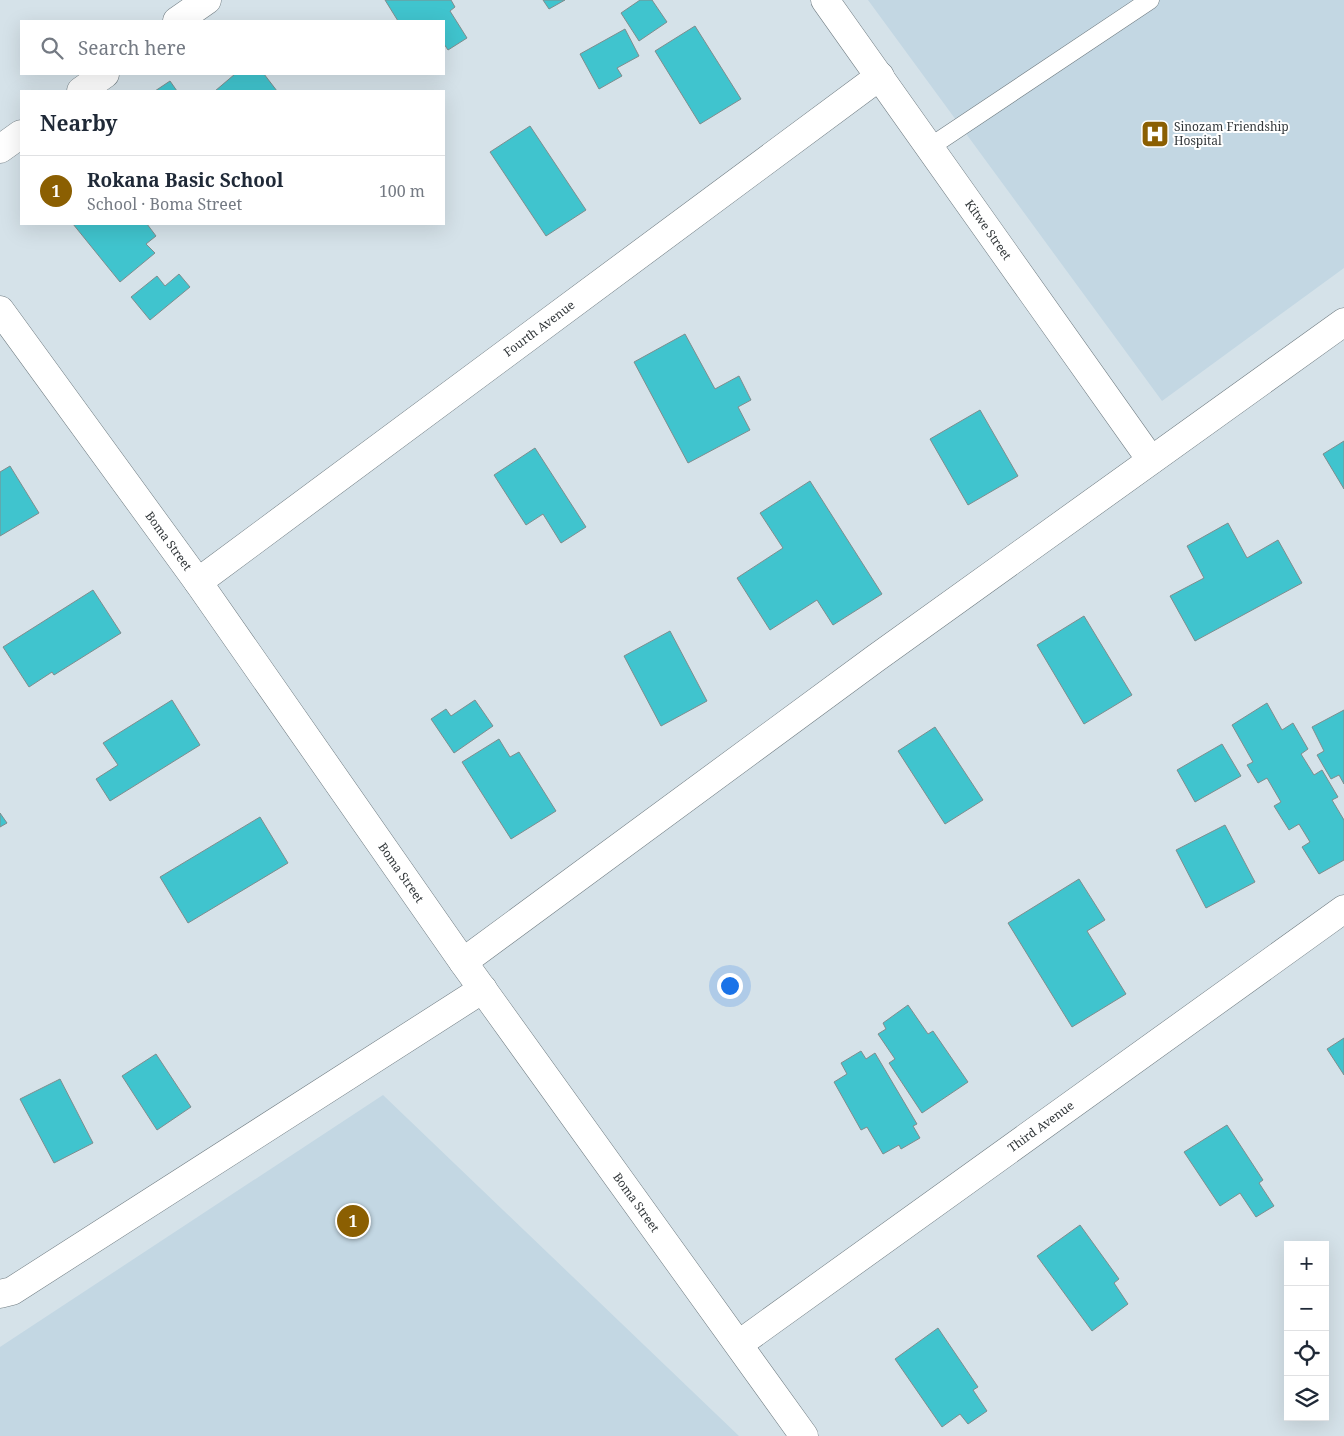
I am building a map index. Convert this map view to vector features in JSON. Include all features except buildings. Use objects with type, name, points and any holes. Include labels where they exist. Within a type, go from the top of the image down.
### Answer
[{"type":"street","points":[[178,20],[207,0]]},
{"type":"street","name":"Kitwe Street","points":[[825,0],[1151,460]]},
{"type":"street","points":[[81,90],[104,75]]},
{"type":"street","name":"Fourth Avenue","points":[[198,582],[880,76]]},
{"type":"street","points":[[0,149],[20,135]]},
{"type":"street","name":"Boma Street","points":[[0,310],[198,582],[463,962],[804,1436]]},
{"type":"street","points":[[463,962],[876,658],[1344,322]]},
{"type":"street","name":"Third Avenue","points":[[738,1344],[1344,909]]},
{"type":"street","points":[[0,1294],[12,1291],[483,989]]},
{"type":"lane","points":[[930,147],[1150,0]]},
{"type":"shaded area","name":"Sinozam Friendship Hospital","points":[[868,0],[1344,0],[1344,268],[1162,401]]},
{"type":"shaded area","points":[[383,1095],[739,1436],[0,1436],[0,1347]]},
{"type":"place","name":"Sinozam Friendship Hospital","points":[[1155,134]]},
{"type":"place","name":"Rokana Basic School","points":[[353,1221]]}]
